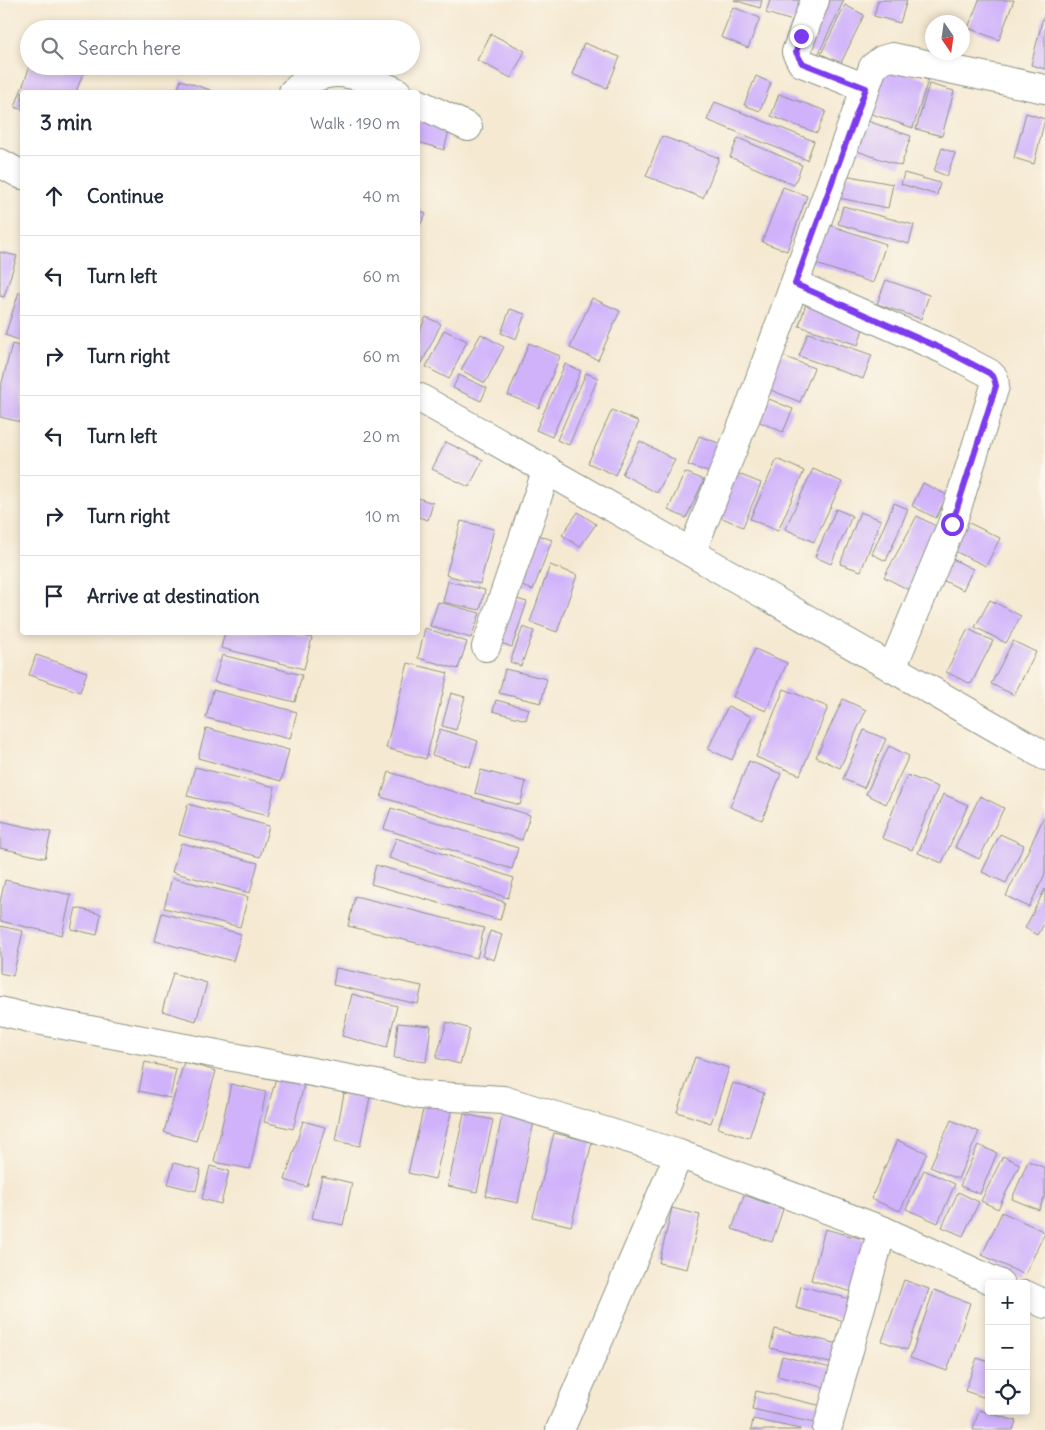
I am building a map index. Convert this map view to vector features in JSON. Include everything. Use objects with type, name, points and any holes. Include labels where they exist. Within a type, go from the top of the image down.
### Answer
[{"type":"street","points":[[815,0],[796,52],[798,58],[802,63],[866,88]]},
{"type":"street","points":[[692,551],[749,409],[873,67],[882,60],[892,57],[1045,89]]},
{"type":"street","points":[[295,90],[306,81],[318,75]]},
{"type":"street","points":[[349,75],[368,79],[393,90]]},
{"type":"street","points":[[420,104],[468,127]]},
{"type":"street","points":[[0,163],[20,175]]},
{"type":"street","points":[[795,284],[947,351],[989,373],[994,378],[996,386],[952,524],[892,668]]},
{"type":"street","points":[[420,398],[692,551],[1045,756]]},
{"type":"street","points":[[486,647],[547,469]]},
{"type":"street","points":[[0,1011],[37,1020],[371,1083],[419,1095],[503,1100],[679,1154],[882,1230],[991,1280]]},
{"type":"street","points":[[560,1430],[679,1154]]},
{"type":"street","points":[[827,1430],[882,1230]]},
{"type":"street","points":[[1030,1298],[1045,1304]]},
{"type":"building","points":[[734,0],[762,0],[760,8]]},
{"type":"building","points":[[770,0],[803,0],[796,22],[766,13]]},
{"type":"building","points":[[823,0],[844,0],[818,55],[801,48]]},
{"type":"building","points":[[878,0],[907,0],[900,23],[874,16]]},
{"type":"building","points":[[979,0],[1014,0],[999,40],[970,29],[970,23]]},
{"type":"building","points":[[845,5],[864,15],[841,63],[821,54]]},
{"type":"building","points":[[733,7],[760,18],[748,48],[721,37]]},
{"type":"building","points":[[1045,14],[1045,69],[1031,65]]},
{"type":"building","points":[[491,34],[525,51],[511,78],[477,60]]},
{"type":"building","points":[[584,43],[620,57],[607,88],[572,74]]},
{"type":"building","points":[[885,66],[928,80],[913,128],[869,113]]},
{"type":"building","points":[[27,75],[83,75],[77,90],[21,90]]},
{"type":"building","points":[[756,76],[771,83],[760,111],[744,105]]},
{"type":"building","points":[[181,80],[210,90],[178,90]]},
{"type":"building","points":[[929,84],[954,91],[942,136],[916,129]]},
{"type":"building","points":[[20,93],[20,109],[15,107]]},
{"type":"building","points":[[779,94],[826,111],[817,133],[771,116]]},
{"type":"building","points":[[715,102],[814,141],[807,160],[707,120]]},
{"type":"building","points":[[1026,113],[1045,119],[1034,164],[1014,158]]},
{"type":"building","points":[[856,117],[911,136],[901,166],[845,147]]},
{"type":"building","points":[[420,118],[450,127],[444,150],[420,143]]},
{"type":"building","points":[[662,136],[719,158],[703,198],[646,176]]},
{"type":"building","points":[[738,138],[802,165],[794,185],[730,157]]},
{"type":"building","points":[[942,148],[955,153],[947,176],[934,171]]},
{"type":"building","points":[[904,173],[940,183],[937,195],[901,184]]},
{"type":"building","points":[[844,175],[893,184],[888,208],[839,198]]},
{"type":"building","points":[[783,187],[807,196],[787,251],[762,242]]},
{"type":"building","points":[[843,206],[914,225],[909,244],[838,224]]},
{"type":"building","points":[[420,210],[426,214],[420,225]]},
{"type":"building","points":[[820,222],[886,244],[873,283],[807,261]]},
{"type":"building","points":[[0,252],[17,256],[4,297],[0,296]]},
{"type":"building","points":[[886,280],[929,295],[921,319],[877,304]]},
{"type":"building","points":[[19,292],[20,292],[20,340],[5,335]]},
{"type":"building","points":[[592,298],[620,311],[598,360],[570,348]]},
{"type":"building","points":[[807,300],[866,319],[858,345],[799,326]]},
{"type":"building","points":[[510,309],[525,314],[516,339],[501,333]]},
{"type":"building","points":[[426,317],[441,324],[422,363],[420,362],[420,330]]},
{"type":"building","points":[[444,330],[467,341],[449,379],[426,367]]},
{"type":"building","points":[[808,333],[872,355],[863,379],[799,356]]},
{"type":"building","points":[[481,334],[504,347],[485,383],[461,370]]},
{"type":"building","points":[[529,343],[560,356],[539,408],[508,395]]},
{"type":"building","points":[[12,344],[20,346],[20,422],[0,417],[0,390]]},
{"type":"building","points":[[775,353],[814,368],[800,402],[761,386]]},
{"type":"building","points":[[565,364],[581,371],[552,437],[536,430]]},
{"type":"building","points":[[586,373],[598,378],[569,445],[557,440]]},
{"type":"building","points":[[459,375],[487,388],[481,401],[453,388]]},
{"type":"building","points":[[762,396],[793,409],[783,432],[753,419]]},
{"type":"building","points":[[612,410],[639,422],[615,475],[588,463]]},
{"type":"building","points":[[699,436],[724,445],[713,474],[688,465]]},
{"type":"building","points":[[640,441],[675,460],[657,493],[622,474]]},
{"type":"building","points":[[446,442],[483,460],[469,487],[432,469]]},
{"type":"building","points":[[777,459],[804,471],[778,531],[750,519]]},
{"type":"building","points":[[813,469],[842,482],[814,542],[785,529]]},
{"type":"building","points":[[685,472],[704,480],[686,518],[668,510]]},
{"type":"building","points":[[736,473],[761,483],[743,527],[718,516]]},
{"type":"building","points":[[923,483],[947,495],[936,518],[912,506]]},
{"type":"building","points":[[420,499],[433,503],[428,520],[420,518]]},
{"type":"building","points":[[894,503],[908,509],[886,561],[872,554]]},
{"type":"building","points":[[836,509],[852,516],[831,564],[815,557]]},
{"type":"building","points":[[578,512],[596,524],[580,547],[562,535]]},
{"type":"building","points":[[860,512],[881,520],[861,571],[840,564]]},
{"type":"building","points":[[917,516],[945,531],[913,592],[884,577]]},
{"type":"building","points":[[461,521],[494,529],[480,584],[446,575]]},
{"type":"building","points":[[965,521],[1000,538],[986,566],[950,549]]},
{"type":"building","points":[[530,532],[552,540],[533,590],[511,582]]},
{"type":"building","points":[[944,555],[973,569],[963,590],[934,576]]},
{"type":"building","points":[[550,565],[577,575],[557,632],[530,622]]},
{"type":"building","points":[[448,581],[485,590],[480,610],[443,602]]},
{"type":"building","points":[[507,596],[527,602],[512,647],[492,640]]},
{"type":"building","points":[[990,600],[1021,616],[1006,643],[975,627]]},
{"type":"building","points":[[438,602],[480,613],[471,638],[430,626]]},
{"type":"building","points":[[523,627],[534,631],[521,666],[510,662]]},
{"type":"building","points":[[425,628],[467,642],[458,669],[418,658]]},
{"type":"building","points":[[968,629],[993,641],[971,684],[946,672]]},
{"type":"building","points":[[224,635],[300,635],[312,638],[304,669],[221,648]]},
{"type":"building","points":[[1013,641],[1036,652],[1014,695],[991,684]]},
{"type":"building","points":[[755,649],[787,663],[766,711],[733,697]]},
{"type":"building","points":[[36,655],[87,672],[80,692],[29,675]]},
{"type":"building","points":[[222,655],[302,675],[295,702],[214,682]]},
{"type":"building","points":[[408,663],[448,673],[426,759],[386,748]]},
{"type":"building","points":[[505,669],[547,679],[541,703],[499,693]]},
{"type":"building","points":[[784,689],[828,707],[800,775],[756,757]]},
{"type":"building","points":[[213,690],[297,712],[290,739],[206,718]]},
{"type":"building","points":[[451,693],[465,697],[456,730],[442,726]]},
{"type":"building","points":[[843,699],[866,710],[840,768],[816,757]]},
{"type":"building","points":[[496,700],[529,709],[526,720],[493,711]]},
{"type":"building","points":[[728,706],[752,717],[732,760],[708,749]]},
{"type":"building","points":[[206,728],[289,750],[281,781],[198,758]]},
{"type":"building","points":[[440,729],[478,741],[470,767],[432,755]]},
{"type":"building","points":[[864,730],[886,739],[864,788],[843,779]]},
{"type":"building","points":[[889,746],[909,756],[886,804],[866,794]]},
{"type":"building","points":[[749,761],[781,774],[762,820],[730,807]]},
{"type":"building","points":[[195,767],[275,787],[268,816],[187,796]]},
{"type":"building","points":[[481,770],[526,782],[520,805],[475,793]]},
{"type":"building","points":[[389,772],[530,815],[522,840],[381,797]]},
{"type":"building","points":[[907,775],[938,787],[912,850],[882,838]]},
{"type":"building","points":[[943,794],[968,805],[942,863],[918,853]]},
{"type":"building","points":[[980,796],[1004,808],[979,859],[955,847]]},
{"type":"building","points":[[188,804],[269,826],[260,857],[179,835]]},
{"type":"building","points":[[391,808],[518,848],[512,869],[384,829]]},
{"type":"building","points":[[1045,815],[1045,874],[1029,907],[1006,896]]},
{"type":"building","points":[[0,821],[51,832],[45,858],[0,848]]},
{"type":"building","points":[[1000,834],[1024,845],[1006,883],[982,872]]},
{"type":"building","points":[[396,838],[514,878],[508,898],[389,858]]},
{"type":"building","points":[[181,843],[258,863],[250,893],[172,872]]},
{"type":"building","points":[[376,865],[505,902],[500,920],[371,884]]},
{"type":"building","points":[[172,878],[248,897],[240,927],[164,908]]},
{"type":"building","points":[[5,880],[71,895],[62,935],[0,921],[0,902]]},
{"type":"building","points":[[1045,889],[1045,922],[1038,935],[1025,928]]},
{"type":"building","points":[[355,896],[484,928],[477,958],[348,926]]},
{"type":"building","points":[[76,908],[101,914],[97,935],[71,929]]},
{"type":"building","points":[[162,913],[241,934],[233,961],[155,941]]},
{"type":"building","points":[[0,926],[23,931],[13,976],[0,973]]},
{"type":"building","points":[[490,931],[502,935],[494,960],[482,956]]},
{"type":"building","points":[[336,968],[422,986],[418,1004],[333,985]]},
{"type":"building","points":[[173,973],[207,983],[196,1021],[162,1011]]},
{"type":"building","points":[[352,994],[397,1006],[387,1048],[342,1036]]},
{"type":"building","points":[[447,1022],[470,1029],[460,1064],[436,1058]]},
{"type":"building","points":[[398,1023],[431,1026],[426,1062],[394,1058]]},
{"type":"building","points":[[695,1057],[729,1068],[711,1123],[677,1112]]},
{"type":"building","points":[[145,1062],[176,1069],[170,1098],[139,1091]]},
{"type":"building","points":[[184,1062],[216,1071],[196,1141],[164,1132]]},
{"type":"building","points":[[277,1074],[305,1081],[293,1129],[264,1122]]},
{"type":"building","points":[[733,1083],[764,1093],[749,1138],[718,1128]]},
{"type":"building","points":[[231,1084],[266,1092],[250,1169],[214,1162]]},
{"type":"building","points":[[344,1093],[370,1097],[360,1146],[335,1141]]},
{"type":"building","points":[[425,1102],[452,1109],[435,1179],[408,1173]]},
{"type":"building","points":[[464,1114],[493,1120],[477,1192],[448,1186]]},
{"type":"building","points":[[502,1115],[534,1121],[518,1203],[486,1196]]},
{"type":"building","points":[[951,1120],[979,1132],[958,1179],[930,1167]]},
{"type":"building","points":[[303,1121],[325,1127],[307,1187],[285,1180]]},
{"type":"building","points":[[554,1133],[592,1142],[571,1226],[533,1217]]},
{"type":"building","points":[[897,1140],[927,1153],[900,1211],[871,1199]]},
{"type":"building","points":[[978,1145],[997,1153],[980,1194],[960,1186]]},
{"type":"building","points":[[1003,1156],[1020,1164],[998,1209],[981,1201]]},
{"type":"building","points":[[1028,1161],[1045,1168],[1045,1195],[1039,1210],[1012,1199]]},
{"type":"building","points":[[174,1163],[201,1170],[196,1191],[168,1184]]},
{"type":"building","points":[[210,1166],[229,1171],[221,1204],[202,1199]]},
{"type":"building","points":[[924,1170],[955,1184],[938,1223],[906,1209]]},
{"type":"building","points":[[322,1176],[352,1183],[343,1225],[312,1218]]},
{"type":"building","points":[[958,1192],[979,1202],[963,1236],[942,1227]]},
{"type":"building","points":[[744,1195],[783,1209],[772,1242],[732,1229]]},
{"type":"building","points":[[672,1208],[700,1215],[687,1269],[659,1263]]},
{"type":"building","points":[[1002,1212],[1045,1232],[1025,1275],[982,1255]]},
{"type":"building","points":[[825,1229],[874,1242],[859,1294],[811,1280]]},
{"type":"building","points":[[904,1280],[929,1289],[907,1350],[882,1341]]},
{"type":"building","points":[[801,1286],[850,1299],[844,1321],[796,1308]]},
{"type":"building","points":[[934,1290],[970,1303],[947,1371],[910,1358]]},
{"type":"building","points":[[775,1329],[839,1344],[834,1364],[770,1348]]},
{"type":"building","points":[[782,1356],[831,1368],[826,1388],[777,1376]]},
{"type":"building","points":[[977,1358],[985,1361],[985,1391],[983,1397],[965,1391]]},
{"type":"building","points":[[756,1391],[827,1407],[823,1425],[752,1409]]},
{"type":"building","points":[[979,1410],[985,1412],[985,1415],[996,1415],[1016,1421],[1013,1430],[973,1430]]},
{"type":"building","points":[[753,1419],[800,1429],[800,1430],[751,1430]]},
{"type":"route","points":[[801,36],[796,52],[802,63],[866,88],[795,284],[947,351],[989,373],[994,378],[996,386],[952,524]]}]
